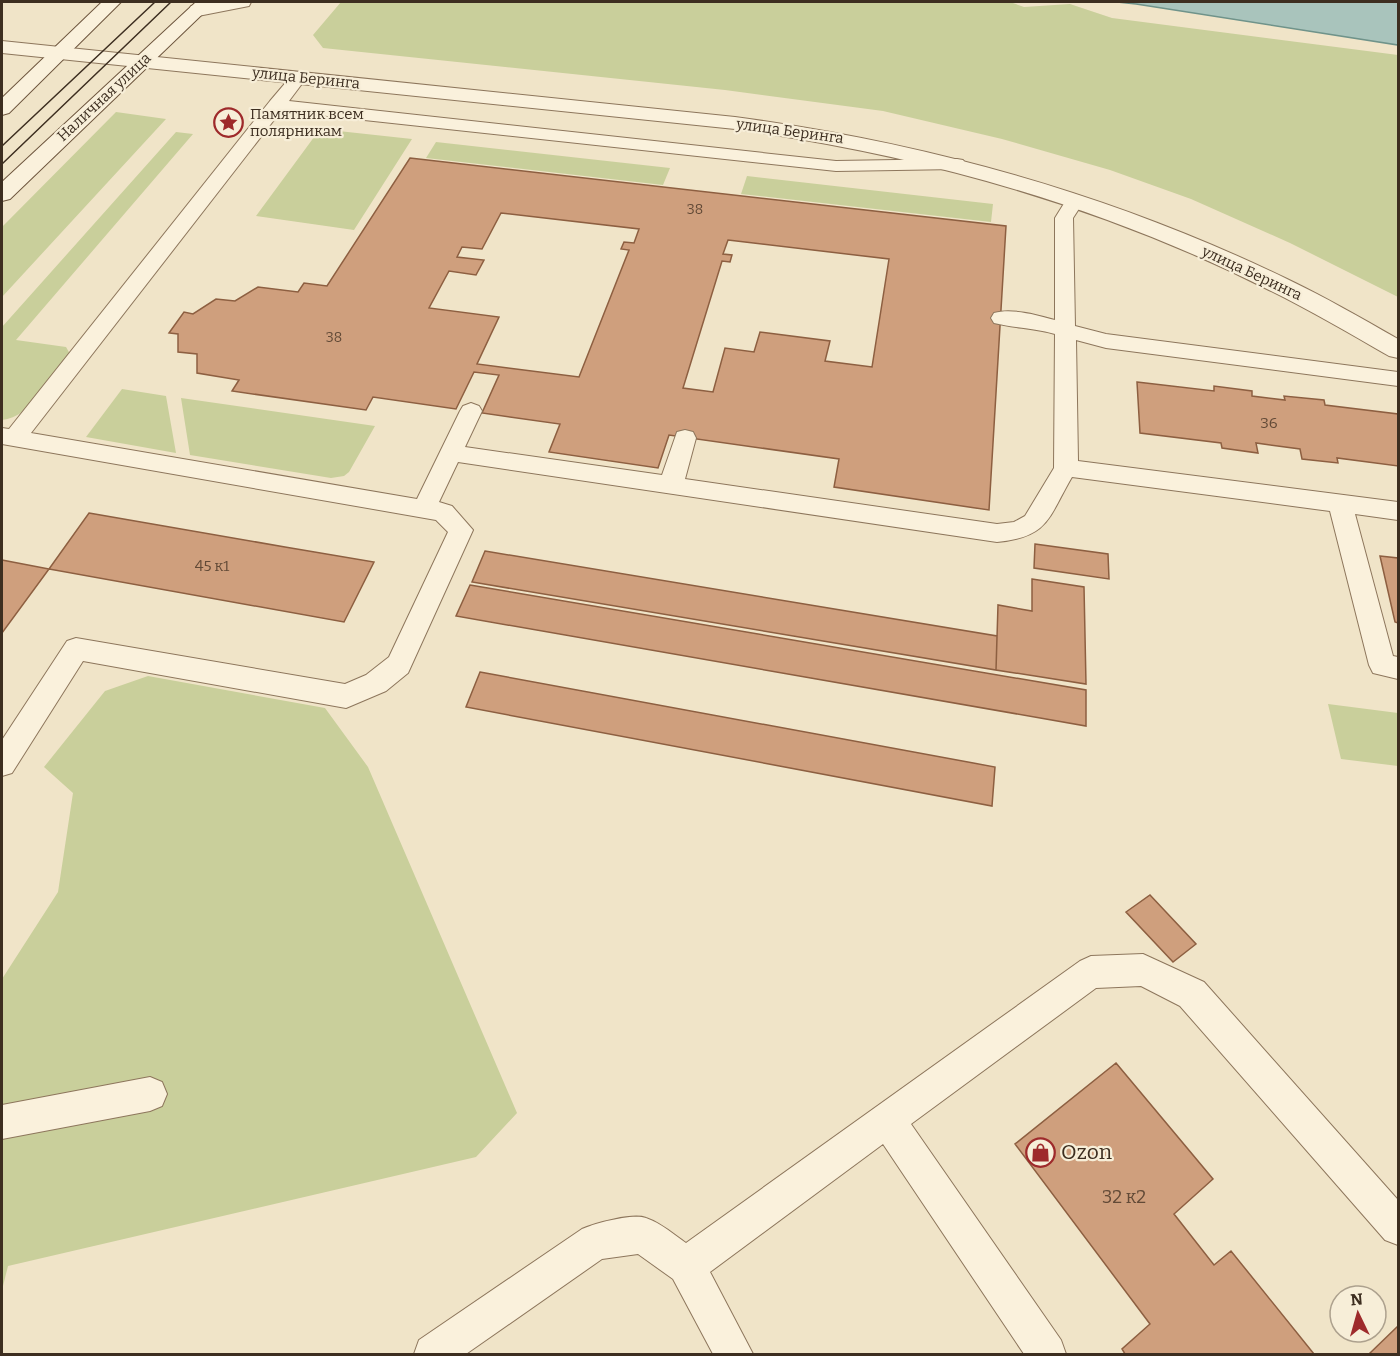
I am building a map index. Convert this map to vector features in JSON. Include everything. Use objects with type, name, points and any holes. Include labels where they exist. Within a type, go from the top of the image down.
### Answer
[{"type":"street","points":[[2,109],[112,2]]},
{"type":"street","points":[[202,5],[242,2]]},
{"type":"street","name":"Наличная улица","points":[[2,194],[202,5]]},
{"type":"street","points":[[2,32],[75,39],[149,55]]},
{"type":"street","points":[[2,47],[60,54],[149,55]]},
{"type":"street","name":"улица Беринга","points":[[149,55],[299,77],[782,128],[872,143],[957,164],[1075,201],[1164,234],[1251,271],[1398,350]]},
{"type":"street","name":"улица Беринга","points":[[149,55],[718,104],[853,122],[960,145],[1094,184]]},
{"type":"lane","points":[[2,764],[76,649],[346,696],[376,683],[399,665],[461,530],[443,512],[424,508],[8,438],[299,77]]},
{"type":"lane","points":[[276,105],[836,166],[957,164]]},
{"type":"lane","points":[[450,453],[997,533],[1019,531],[1034,522],[1066,468],[1064,218],[1075,201]]},
{"type":"lane","points":[[1001,318],[1038,322],[1106,341],[1398,379]]},
{"type":"lane","points":[[424,508],[471,411]]},
{"type":"lane","points":[[671,486],[685,438]]},
{"type":"lane","points":[[1066,468],[1398,511]]},
{"type":"lane","points":[[1340,503],[1382,665],[1398,668]]},
{"type":"lane","points":[[686,1266],[1091,972],[1143,970],[1192,994],[1398,1227]]},
{"type":"lane","points":[[2,1122],[150,1095]]},
{"type":"lane","points":[[887,1120],[1047,1354]]},
{"type":"lane","points":[[433,1354],[595,1242],[644,1235],[686,1266],[734,1354]]},
{"type":"green space","points":[[341,2],[1010,2],[1024,7],[1070,4],[1112,18],[1398,55],[1398,297],[1290,243],[1191,199],[1110,170],[1002,139],[883,111],[725,90],[323,48],[313,35]]},
{"type":"green space","points":[[116,112],[166,119],[2,297],[2,227]]},
{"type":"green space","points":[[320,129],[412,139],[354,230],[256,216]]},
{"type":"green space","points":[[176,132],[193,134],[16,340],[66,347],[70,354],[32,404],[23,412],[2,420],[2,327]]},
{"type":"green space","points":[[436,142],[670,168],[663,185],[426,158]]},
{"type":"green space","points":[[747,176],[993,204],[991,222],[741,194]]},
{"type":"green space","points":[[122,389],[166,396],[176,453],[86,437]]},
{"type":"green space","points":[[181,398],[375,426],[349,472],[344,476],[331,478],[190,455]]},
{"type":"green space","points":[[148,676],[325,708],[368,767],[517,1113],[476,1157],[8,1266],[2,1290],[2,979],[58,892],[73,793],[44,767],[105,691]]},
{"type":"green space","points":[[1328,704],[1398,713],[1398,766],[1341,759]]},
{"type":"water","points":[[1117,2],[1398,2],[1398,45],[1136,4]]},
{"type":"building","points":[[410,158],[1006,226],[989,510],[834,487],[839,459],[669,435],[658,468],[549,452],[560,424],[482,413],[499,375],[474,372],[456,409],[373,397],[366,410],[232,391],[239,380],[197,373],[197,354],[178,352],[178,334],[169,333],[184,312],[193,314],[216,299],[235,301],[258,287],[298,292],[304,283],[327,286]],"holes":[[[501,213],[639,229],[634,243],[624,242],[621,249],[629,250],[579,377],[477,364],[499,317],[429,308],[449,271],[476,275],[484,260],[457,257],[462,247],[482,249]],[[728,240],[889,259],[872,367],[825,361],[830,341],[760,332],[754,352],[725,348],[713,392],[683,388],[722,261],[730,262],[732,255],[723,254]]]},
{"type":"building","points":[[1137,382],[1214,391],[1214,386],[1252,391],[1252,396],[1285,400],[1284,396],[1324,400],[1325,405],[1398,414],[1398,466],[1337,458],[1338,463],[1302,459],[1300,449],[1256,443],[1258,453],[1222,448],[1221,443],[1140,433]]},
{"type":"building","points":[[89,513],[374,562],[344,622],[49,569]]},
{"type":"building","points":[[1035,544],[1108,554],[1109,579],[1034,568]]},
{"type":"building","points":[[485,551],[997,636],[996,670],[472,582]]},
{"type":"building","points":[[1380,556],[1398,558],[1398,623],[1395,622]]},
{"type":"building","points":[[2,560],[49,569],[2,633]]},
{"type":"building","points":[[1032,579],[1084,587],[1086,684],[996,670],[998,605],[1032,611]]},
{"type":"building","points":[[470,585],[1086,690],[1086,726],[456,616]]},
{"type":"building","points":[[480,672],[995,767],[992,806],[466,707]]},
{"type":"building","points":[[1150,895],[1196,944],[1173,962],[1126,912]]},
{"type":"building","points":[[1116,1063],[1213,1179],[1174,1214],[1214,1265],[1231,1251],[1314,1354],[1125,1354],[1122,1349],[1150,1324],[1015,1144]]},
{"type":"building","points":[[1398,1326],[1398,1354],[1369,1354],[1379,1344],[1388,1344],[1388,1336]]},
{"type":"tram line","points":[[2,146],[155,2]]},
{"type":"tram line","points":[[2,164],[171,2]]},
{"type":"place","name":"Памятник всем полярникам","points":[[229,123]]},
{"type":"place","name":"Ozon","points":[[1040,1152]]}]
